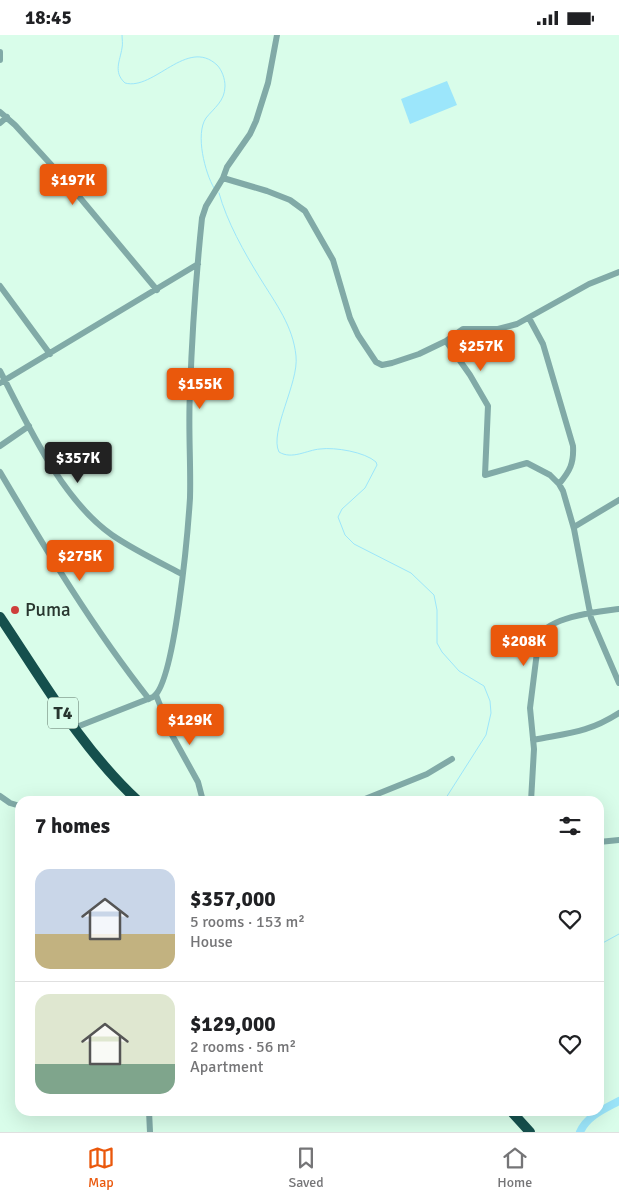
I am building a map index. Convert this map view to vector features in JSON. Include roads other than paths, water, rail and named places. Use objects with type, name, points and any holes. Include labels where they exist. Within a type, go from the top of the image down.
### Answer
[{"type":"highway","name":"T4","points":[[0,617],[74,728],[95,757],[129,796]]},
{"type":"highway","points":[[516,1116],[530,1132]]},
{"type":"street","points":[[74,728],[156,695],[161,687],[169,662],[182,574],[190,497],[190,393],[202,218],[227,167],[250,134],[262,107],[277,35]]},
{"type":"street","points":[[0,52],[0,59]]},
{"type":"street","points":[[0,111],[66,181],[157,290]]},
{"type":"street","points":[[0,123],[7,117]]},
{"type":"street","points":[[223,178],[290,200],[305,211],[333,260],[350,318],[358,335],[376,362],[382,365],[419,354],[446,341],[463,329],[498,329],[517,324],[589,284],[619,272]]},
{"type":"street","points":[[3,382],[198,264]]},
{"type":"street","points":[[0,286],[50,354]]},
{"type":"street","points":[[529,318],[543,344],[573,446],[574,459],[572,467],[559,484]]},
{"type":"street","points":[[446,341],[476,383],[488,406],[485,475],[527,463],[550,475],[559,484],[574,527],[590,613],[619,683]]},
{"type":"street","points":[[0,371],[3,382],[56,472],[92,518],[124,542],[182,574]]},
{"type":"street","points":[[0,446],[29,426]]},
{"type":"street","points":[[0,472],[112,653],[149,699]]},
{"type":"street","points":[[574,527],[602,512],[619,500]]},
{"type":"street","points":[[531,796],[533,739],[530,708],[539,636],[553,625],[590,613],[619,609]]},
{"type":"street","points":[[156,695],[172,735],[198,782],[201,796]]},
{"type":"street","points":[[533,739],[578,732],[597,725],[619,713]]},
{"type":"street","points":[[372,796],[427,774],[452,759]]},
{"type":"street","points":[[0,796],[15,804]]},
{"type":"street","points":[[604,842],[619,840]]},
{"type":"street","points":[[149,1116],[150,1132]]},
{"type":"water","points":[[447,81],[457,105],[410,124],[401,99]]},
{"type":"waterway","points":[[122,35],[118,71],[125,83],[147,80],[182,61],[194,57],[206,58],[220,69],[225,83],[225,91],[218,104],[206,118],[201,134],[202,153],[207,173],[214,188]]},
{"type":"waterway","points":[[219,193],[236,237],[283,315],[294,345],[296,367],[278,432],[277,443],[279,452],[294,455],[315,450],[334,449],[365,455],[376,462],[377,465],[365,488],[342,509],[338,517],[345,535],[354,544],[411,573],[434,595],[437,610],[437,643],[442,652],[459,671],[484,686],[490,701],[491,713],[486,735],[447,796]]},
{"type":"waterway","points":[[604,942],[619,934]]},
{"type":"waterway","points":[[604,1109],[619,1101]]},
{"type":"waterway","points":[[580,1132],[593,1116]]},
{"type":"place","name":"Puma","points":[[15,610]]}]
